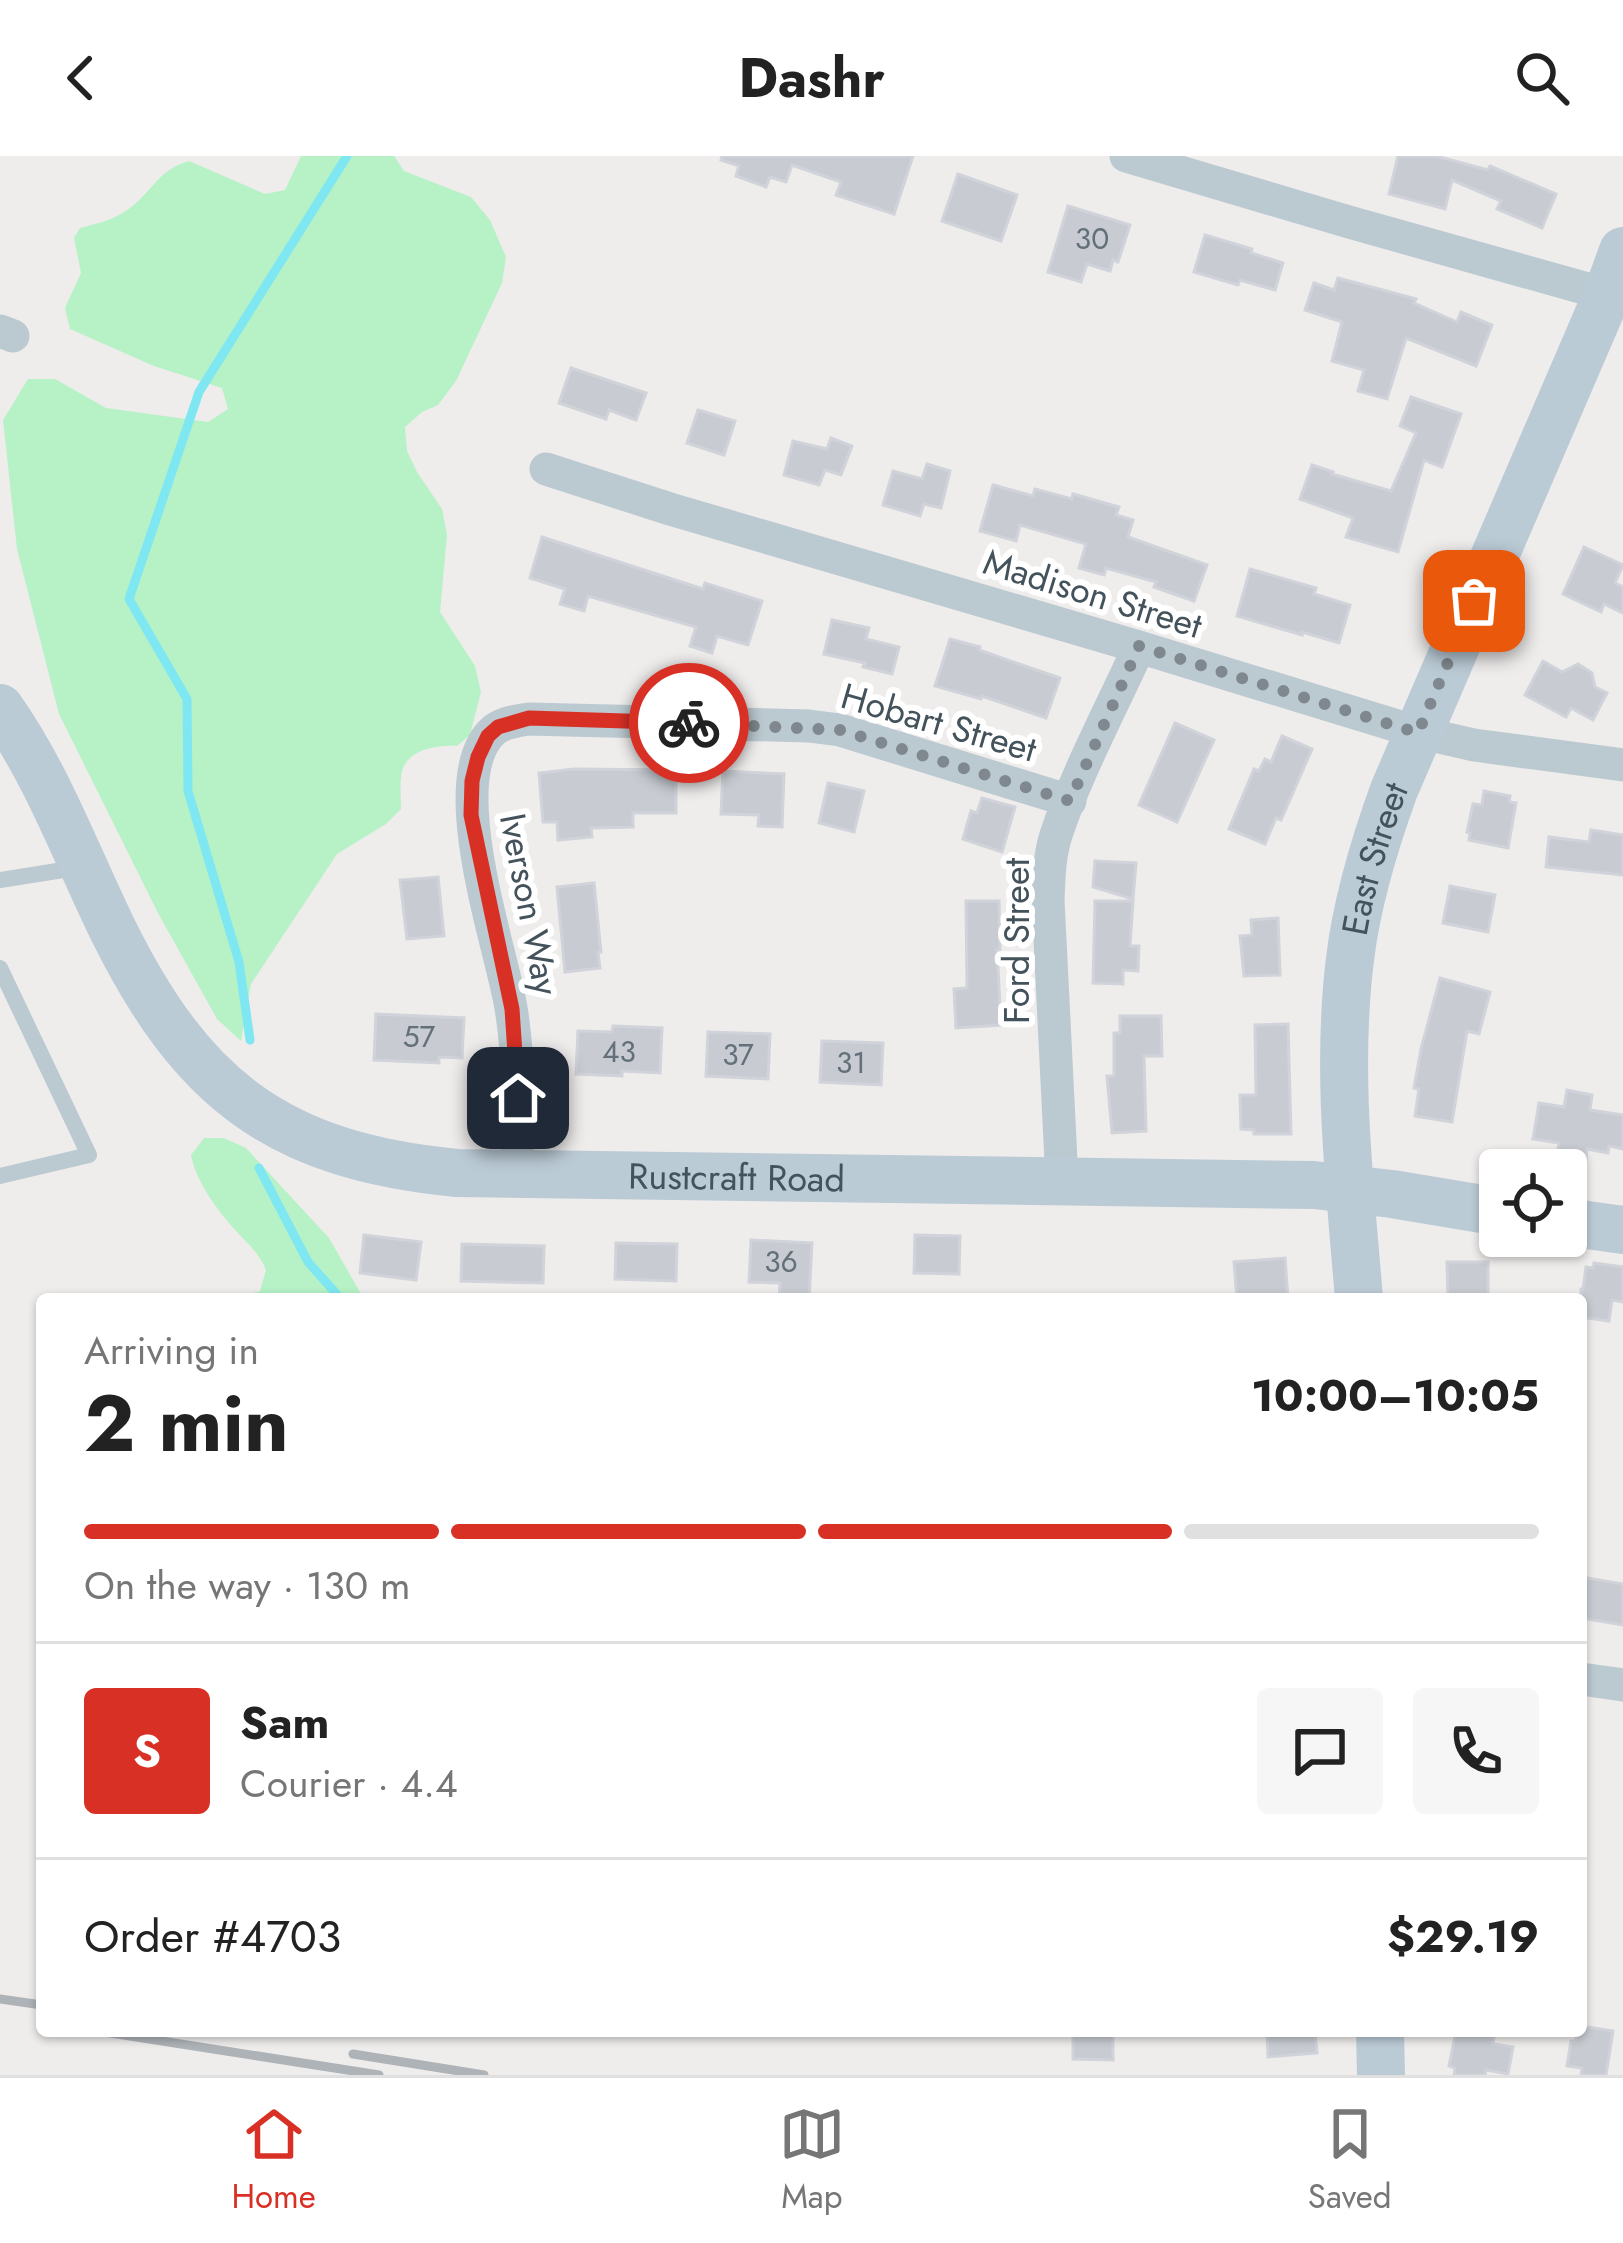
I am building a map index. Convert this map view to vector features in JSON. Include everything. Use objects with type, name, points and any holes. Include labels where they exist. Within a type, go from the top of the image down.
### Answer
[{"type":"main road","name":"East Street","points":[[1359,1293],[1345,1062],[1350,956],[1375,842],[1418,733],[1618,282]]},
{"type":"main road","name":"Rustcraft Road","points":[[0,708],[39,771],[112,927],[160,1014],[188,1052],[250,1108],[325,1147],[423,1170],[1314,1185],[1479,1209]]},
{"type":"main road","points":[[1587,1225],[1623,1230]]},
{"type":"main road","points":[[1380,2037],[1381,2075]]},
{"type":"street","points":[[1126,156],[1618,282]]},
{"type":"street","name":"Madison Street","points":[[546,469],[1418,733],[1623,765]]},
{"type":"street","name":"Ford Street","points":[[1062,1181],[1048,900],[1052,852],[1139,646]]},
{"type":"street","name":"Hobart Street","points":[[498,727],[529,718],[840,730],[1070,801]]},
{"type":"street","name":"Iverson Way","points":[[498,727],[478,757],[471,815],[512,1009],[517,1174]]},
{"type":"street","points":[[1587,1680],[1623,1684]]},
{"type":"lane","points":[[0,880],[85,867]]},
{"type":"lane","points":[[0,968],[89,1155],[2,1171]]},
{"type":"green space","points":[[301,156],[394,156],[404,171],[471,197],[490,220],[506,257],[502,283],[456,381],[438,405],[405,427],[407,451],[442,509],[447,535],[440,612],[475,666],[481,692],[470,735],[457,746],[434,747],[407,761],[401,809],[386,824],[337,854],[251,984],[241,1041],[217,1019],[158,913],[59,714],[17,549],[3,420],[28,379],[55,379],[106,408],[208,422],[228,409],[222,388],[154,366],[70,329],[65,308],[81,273],[74,238],[80,228],[129,209],[165,173],[189,161],[265,194],[285,190]]},
{"type":"green space","points":[[204,1138],[224,1138],[246,1148],[329,1238],[361,1293],[253,1293],[260,1291],[266,1270],[215,1205],[191,1155]]},
{"type":"building","points":[[722,156],[913,156],[894,214],[836,195],[841,182],[792,165],[786,182],[770,177],[766,187],[736,176],[739,166],[721,160]]},
{"type":"building","points":[[1398,156],[1436,156],[1488,170],[1490,166],[1556,194],[1542,228],[1497,209],[1501,201],[1452,180],[1445,209],[1389,194]]},
{"type":"building","points":[[958,174],[1017,195],[1001,241],[942,221]]},
{"type":"building","points":[[1068,206],[1130,225],[1118,262],[1113,260],[1110,271],[1087,264],[1081,282],[1048,272]]},
{"type":"building","points":[[1205,235],[1283,263],[1275,290],[1194,272]]},
{"type":"building","points":[[1338,278],[1416,299],[1414,303],[1457,322],[1461,312],[1492,325],[1476,366],[1406,338],[1387,399],[1358,391],[1364,370],[1332,361],[1342,322],[1305,310],[1314,283],[1334,290]]},
{"type":"building","points":[[571,368],[646,393],[636,420],[609,410],[606,419],[559,403]]},
{"type":"building","points":[[1411,397],[1461,414],[1442,467],[1424,460],[1398,552],[1346,537],[1353,518],[1300,499],[1312,465],[1391,491],[1416,433],[1400,426]]},
{"type":"building","points":[[698,410],[735,421],[724,455],[687,443]]},
{"type":"building","points":[[831,438],[852,446],[841,475],[825,470],[819,485],[784,475],[793,441],[827,449]]},
{"type":"building","points":[[927,464],[950,471],[941,508],[924,504],[920,516],[883,505],[893,471],[922,479]]},
{"type":"building","points":[[993,485],[1033,496],[1035,489],[1072,499],[1073,494],[1119,507],[1116,515],[1133,520],[1128,537],[1207,565],[1194,601],[1154,587],[1156,582],[1106,568],[1104,575],[1079,568],[1086,544],[1020,525],[1016,541],[980,531]]},
{"type":"building","points":[[542,537],[703,589],[705,583],[762,601],[748,645],[717,636],[712,653],[690,646],[696,627],[588,596],[584,611],[560,604],[565,589],[530,578]]},
{"type":"building","points":[[1584,547],[1623,565],[1615,583],[1623,587],[1623,613],[1604,604],[1601,612],[1563,594]]},
{"type":"building","points":[[1250,569],[1316,588],[1314,594],[1350,605],[1339,643],[1237,616]]},
{"type":"building","points":[[832,620],[869,628],[866,639],[899,647],[892,674],[824,654]]},
{"type":"building","points":[[950,639],[1060,678],[1046,718],[935,686]]},
{"type":"building","points":[[1543,661],[1562,672],[1578,664],[1592,673],[1595,687],[1607,693],[1593,720],[1571,708],[1566,717],[1525,695]]},
{"type":"building","points":[[1175,723],[1214,740],[1177,822],[1139,805]]},
{"type":"building","points":[[1282,736],[1312,749],[1281,820],[1276,818],[1265,844],[1229,829],[1254,769],[1259,771],[1265,759],[1271,762]]},
{"type":"building","points":[[676,770],[676,813],[633,813],[633,827],[591,828],[592,837],[558,840],[557,822],[543,822],[539,773]]},
{"type":"building","points":[[723,771],[784,774],[782,827],[758,826],[759,815],[721,814]]},
{"type":"building","points":[[828,783],[864,791],[854,832],[819,823]]},
{"type":"building","points":[[1484,791],[1510,796],[1509,802],[1516,803],[1508,848],[1469,840],[1473,804],[1482,805]]},
{"type":"building","points":[[982,798],[1015,807],[1002,852],[963,839],[971,811],[977,813]]},
{"type":"building","points":[[1591,830],[1623,835],[1623,875],[1546,867],[1549,837],[1589,842]]},
{"type":"building","points":[[1095,861],[1136,863],[1133,899],[1093,887]]},
{"type":"building","points":[[438,877],[444,936],[407,939],[400,880]]},
{"type":"building","points":[[594,883],[600,968],[565,972],[557,887]]},
{"type":"building","points":[[1450,886],[1495,895],[1488,932],[1443,923]]},
{"type":"building","points":[[966,901],[999,901],[1001,1025],[956,1028],[954,989],[967,988]]},
{"type":"building","points":[[1095,901],[1133,901],[1130,946],[1139,946],[1138,971],[1123,970],[1123,984],[1093,983]]},
{"type":"building","points":[[1278,918],[1280,975],[1244,976],[1240,936],[1252,935],[1251,920]]},
{"type":"building","points":[[1440,978],[1490,992],[1479,1034],[1467,1031],[1452,1122],[1415,1116],[1421,1049]]},
{"type":"building","points":[[376,1014],[464,1018],[462,1058],[439,1057],[439,1063],[374,1060]]},
{"type":"building","points":[[1120,1016],[1161,1016],[1162,1056],[1144,1056],[1146,1131],[1112,1133],[1107,1076],[1114,1076],[1114,1033],[1120,1033]]},
{"type":"building","points":[[1288,1024],[1291,1134],[1254,1134],[1254,1130],[1241,1129],[1240,1095],[1256,1095],[1255,1025]]},
{"type":"building","points":[[613,1026],[662,1028],[660,1073],[576,1074],[578,1031],[612,1032]]},
{"type":"building","points":[[708,1032],[770,1034],[768,1079],[706,1076]]},
{"type":"building","points":[[822,1041],[883,1043],[881,1085],[820,1082]]},
{"type":"building","points":[[1567,1090],[1592,1095],[1590,1110],[1623,1115],[1623,1149],[1609,1146],[1608,1153],[1558,1149],[1559,1143],[1533,1139],[1539,1103],[1564,1107]]},
{"type":"building","points":[[364,1235],[421,1242],[416,1280],[360,1273]]},
{"type":"building","points":[[915,1235],[960,1236],[959,1274],[914,1273]]},
{"type":"building","points":[[751,1240],[812,1243],[809,1293],[779,1293],[780,1283],[749,1282]]},
{"type":"building","points":[[616,1243],[677,1244],[676,1281],[615,1279]]},
{"type":"building","points":[[462,1244],[544,1246],[543,1283],[461,1281]]},
{"type":"building","points":[[1285,1258],[1288,1293],[1237,1293],[1234,1262]]},
{"type":"building","points":[[1447,1262],[1488,1262],[1488,1293],[1448,1293]]},
{"type":"building","points":[[1594,1263],[1623,1267],[1623,1302],[1612,1300],[1609,1321],[1587,1318],[1587,1293],[1581,1289],[1586,1267],[1593,1268]]},
{"type":"building","points":[[1587,1578],[1623,1584],[1623,1625],[1587,1619]]},
{"type":"building","points":[[1587,2027],[1613,2031],[1606,2075],[1581,2075],[1582,2068],[1567,2066],[1571,2041],[1587,2037]]},
{"type":"building","points":[[1073,2037],[1113,2037],[1113,2060],[1073,2059]]},
{"type":"building","points":[[1267,2037],[1316,2037],[1317,2053],[1268,2057]]},
{"type":"building","points":[[1455,2037],[1494,2037],[1493,2044],[1513,2047],[1508,2074],[1486,2070],[1485,2075],[1454,2075],[1455,2068],[1449,2066]]},
{"type":"waterway","points":[[250,1040],[239,962],[188,791],[187,699],[129,599],[199,392],[347,156]]},
{"type":"waterway","points":[[259,1168],[308,1262],[336,1293]]},
{"type":"railway","points":[[0,1999],[36,2004]]},
{"type":"railway","points":[[136,2037],[379,2075]]},
{"type":"railway","points":[[353,2054],[484,2075]]},
{"type":"way so far","points":[[689,723],[840,730],[1070,801],[1139,646],[1418,733],[1474,601]]},
{"type":"route","points":[[518,1098],[512,1009],[471,815],[478,757],[498,727],[529,718],[689,723]]}]
